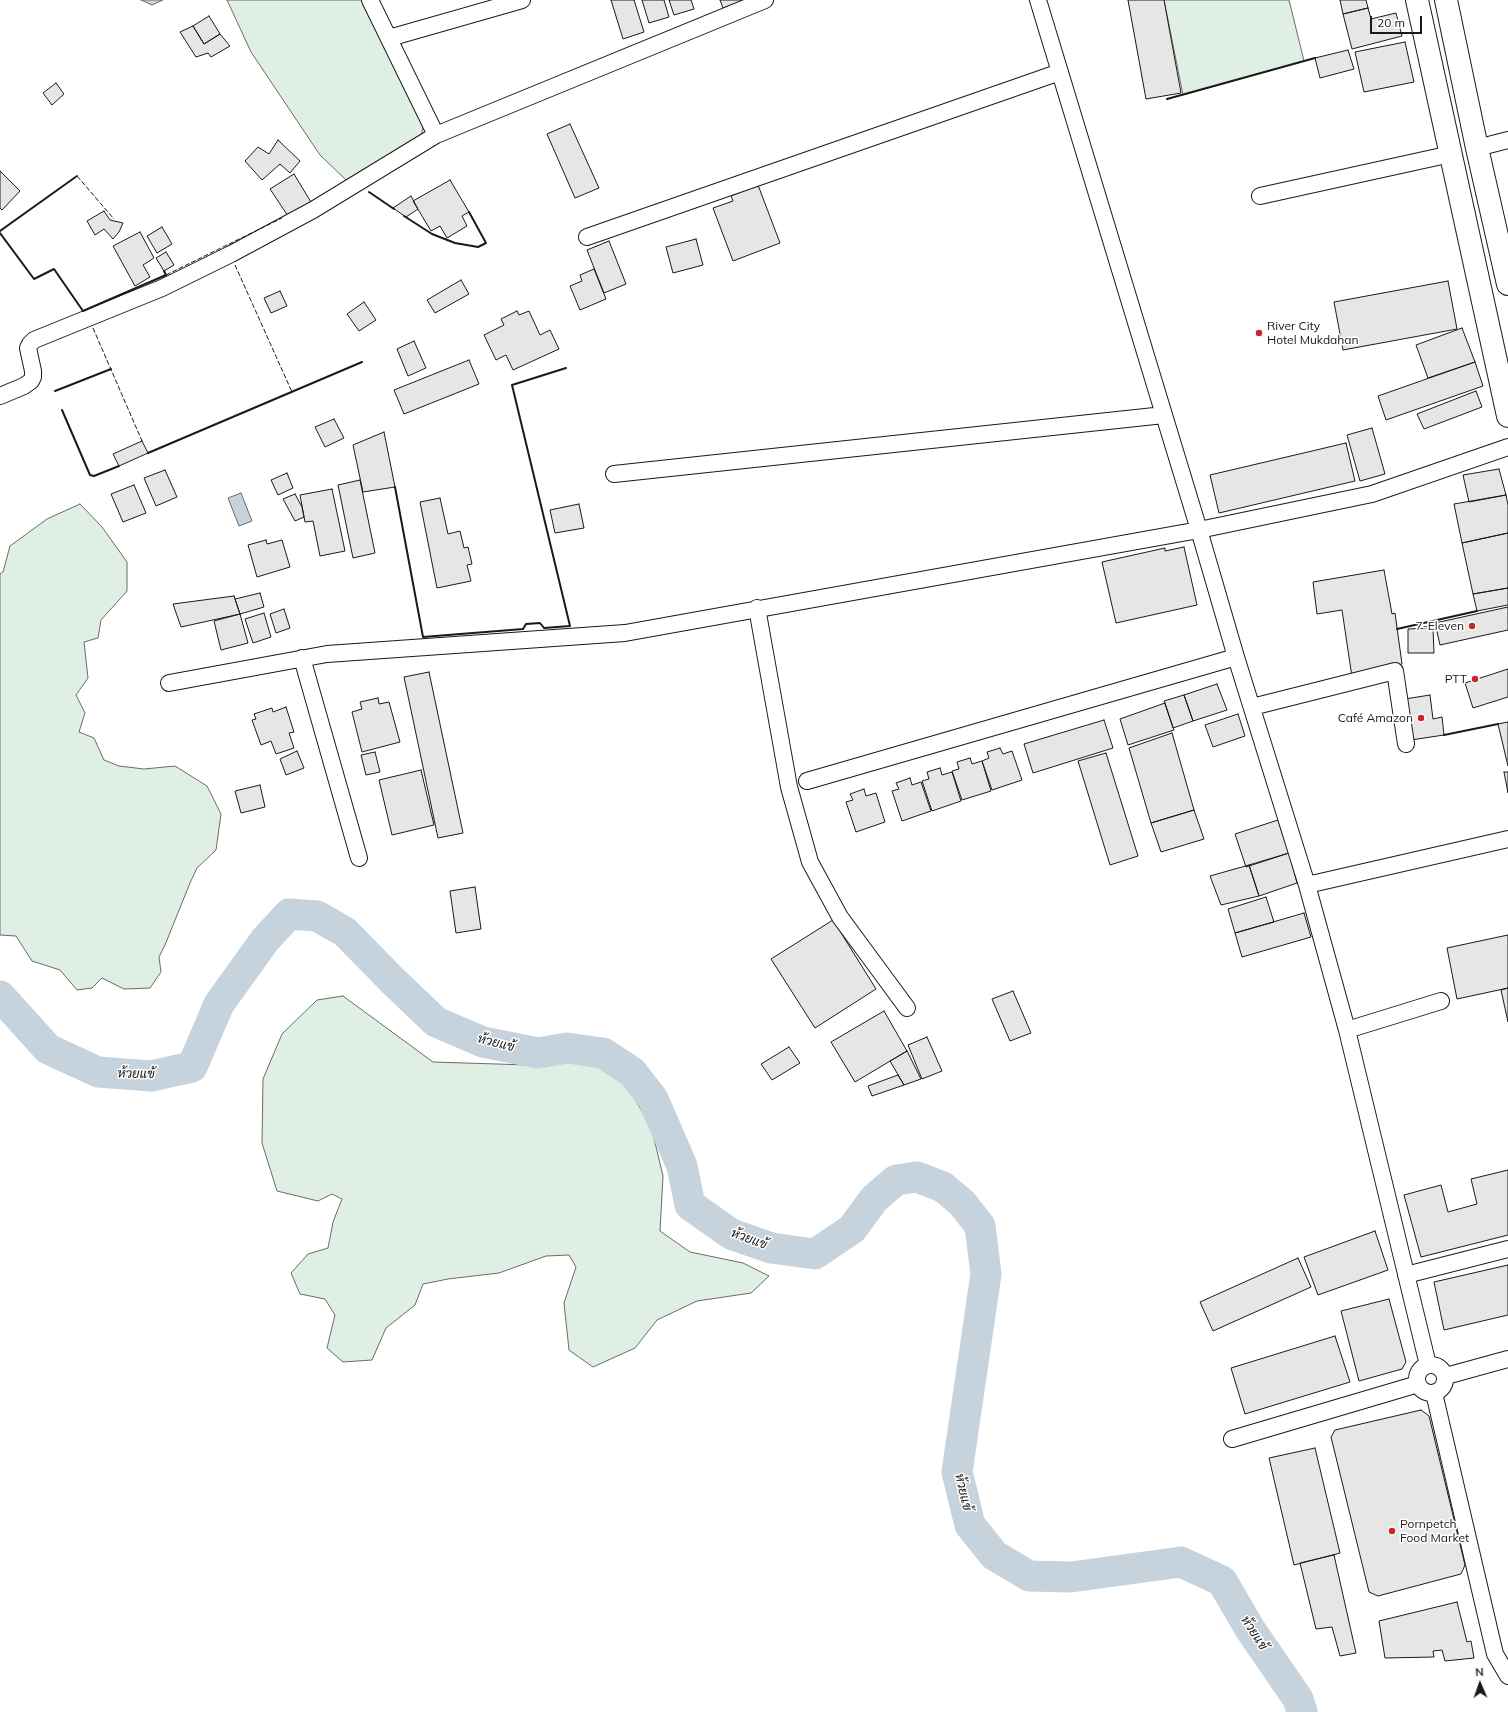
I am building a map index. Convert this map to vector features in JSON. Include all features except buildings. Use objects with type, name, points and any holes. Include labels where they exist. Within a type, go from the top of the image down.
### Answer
[{"type":"main road","points":[[1417,0],[1508,416]]},
{"type":"main road","points":[[1446,0],[1477,148],[1508,284]]},
{"type":"main road","points":[[1473,256],[1501,250]]},
{"type":"street","points":[[370,0],[436,135]]},
{"type":"street","points":[[389,38],[522,0]]},
{"type":"street","points":[[0,396],[24,386],[31,381],[33,371],[28,348],[34,340],[162,288],[231,254],[313,210],[436,135],[765,0]]},
{"type":"street","points":[[1038,0],[1200,530],[1236,657],[1307,885],[1347,1030],[1428,1366]]},
{"type":"street","points":[[587,237],[1060,72]]},
{"type":"street","points":[[1477,148],[1508,140]]},
{"type":"street","points":[[1260,196],[1450,154]]},
{"type":"street","points":[[614,474],[1164,415]]},
{"type":"street","points":[[169,683],[328,654],[625,633],[1200,530],[1372,494],[1508,448]]},
{"type":"street","points":[[758,608],[789,787],[810,862],[840,918],[907,1008]]},
{"type":"street","points":[[807,781],[1236,657]]},
{"type":"street","points":[[302,658],[359,858]]},
{"type":"street","points":[[1252,707],[1395,671],[1406,744]]},
{"type":"street","points":[[1307,885],[1508,839]]},
{"type":"street","points":[[1347,1030],[1441,1001]]},
{"type":"street","points":[[1406,1275],[1508,1249]]},
{"type":"street","points":[[1446,1376],[1508,1359]]},
{"type":"street","points":[[1428,1366],[1440,1368],[1446,1376],[1445,1385],[1439,1391],[1434,1393],[1425,1392],[1418,1384],[1419,1372],[1428,1366]]},
{"type":"street","points":[[1232,1439],[1418,1384]]},
{"type":"street","points":[[1434,1393],[1495,1654],[1508,1676]]},
{"type":"green space","points":[[227,0],[363,0],[422,122],[423,128],[421,136],[346,180],[320,155],[251,52]]},
{"type":"green space","points":[[1164,0],[1289,0],[1304,61],[1183,95]]},
{"type":"green space","points":[[80,504],[102,527],[127,562],[127,591],[101,620],[98,638],[84,642],[88,678],[76,695],[85,713],[79,732],[94,738],[104,760],[119,766],[144,769],[175,766],[207,786],[221,814],[216,850],[197,868],[159,957],[161,972],[150,988],[124,989],[102,978],[92,988],[77,990],[60,970],[32,961],[16,936],[0,935],[0,574],[3,572],[10,546],[47,519]]},
{"type":"green space","points":[[343,996],[433,1062],[529,1065],[560,1060],[593,1062],[622,1078],[651,1126],[663,1176],[660,1231],[690,1252],[743,1263],[769,1276],[751,1293],[697,1301],[657,1320],[635,1348],[593,1367],[569,1350],[564,1303],[576,1267],[569,1255],[546,1256],[499,1273],[448,1279],[423,1284],[415,1305],[386,1328],[372,1360],[343,1362],[327,1348],[335,1315],[325,1299],[300,1294],[291,1273],[308,1254],[328,1248],[333,1222],[342,1199],[332,1194],[318,1201],[277,1191],[262,1143],[263,1079],[282,1034],[317,1000]]},
{"type":"shaded area","points":[[141,0],[163,0],[152,5]]},
{"type":"shaded area","points":[[241,493],[252,521],[239,526],[228,498]]},
{"type":"waterway","name":"ห้วยแข้","points":[[0,996],[48,1049],[98,1072],[151,1076],[192,1067],[219,1004],[265,940],[289,914],[317,916],[345,932],[436,1022],[483,1042],[538,1053],[567,1048],[603,1053],[632,1072],[653,1099],[682,1166],[690,1205],[731,1234],[771,1248],[815,1254],[852,1229],[874,1199],[896,1180],[917,1177],[943,1187],[962,1203],[980,1226],[986,1274],[957,1472],[970,1525],[994,1555],[1029,1576],[1071,1577],[1181,1562],[1222,1581],[1250,1629],[1298,1699],[1302,1712]]},
{"type":"fence","points":[[77,176],[114,219]]},
{"type":"fence","points":[[166,275],[282,218]]},
{"type":"fence","points":[[235,265],[292,392]]},
{"type":"fence","points":[[93,328],[142,441]]},
{"type":"wall","points":[[1167,99],[1315,58]]},
{"type":"wall","points":[[0,231],[77,176]]},
{"type":"wall","points":[[369,192],[394,209]]},
{"type":"wall","points":[[404,216],[432,234],[455,243],[478,247],[486,243],[469,212]]},
{"type":"wall","points":[[0,233],[34,279],[54,269],[83,311],[166,275],[164,271]]},
{"type":"wall","points":[[148,453],[362,362]]},
{"type":"wall","points":[[395,487],[423,637],[523,629],[526,624],[540,623],[544,628],[570,626],[512,385],[566,368]]},
{"type":"wall","points":[[55,391],[111,369]]},
{"type":"wall","points":[[62,410],[90,475],[94,476],[119,466]]},
{"type":"wall","points":[[1397,629],[1477,611]]},
{"type":"wall","points":[[1444,735],[1498,724]]},
{"type":"place","name":"River City Hotel Mukdahan","points":[[1259,333]]},
{"type":"place","name":"7-Eleven","points":[[1472,626]]},
{"type":"place","name":"PTT","points":[[1475,679]]},
{"type":"place","name":"Café Amazon","points":[[1421,718]]},
{"type":"place","name":"Pornpetch Food Market","points":[[1392,1531]]}]
